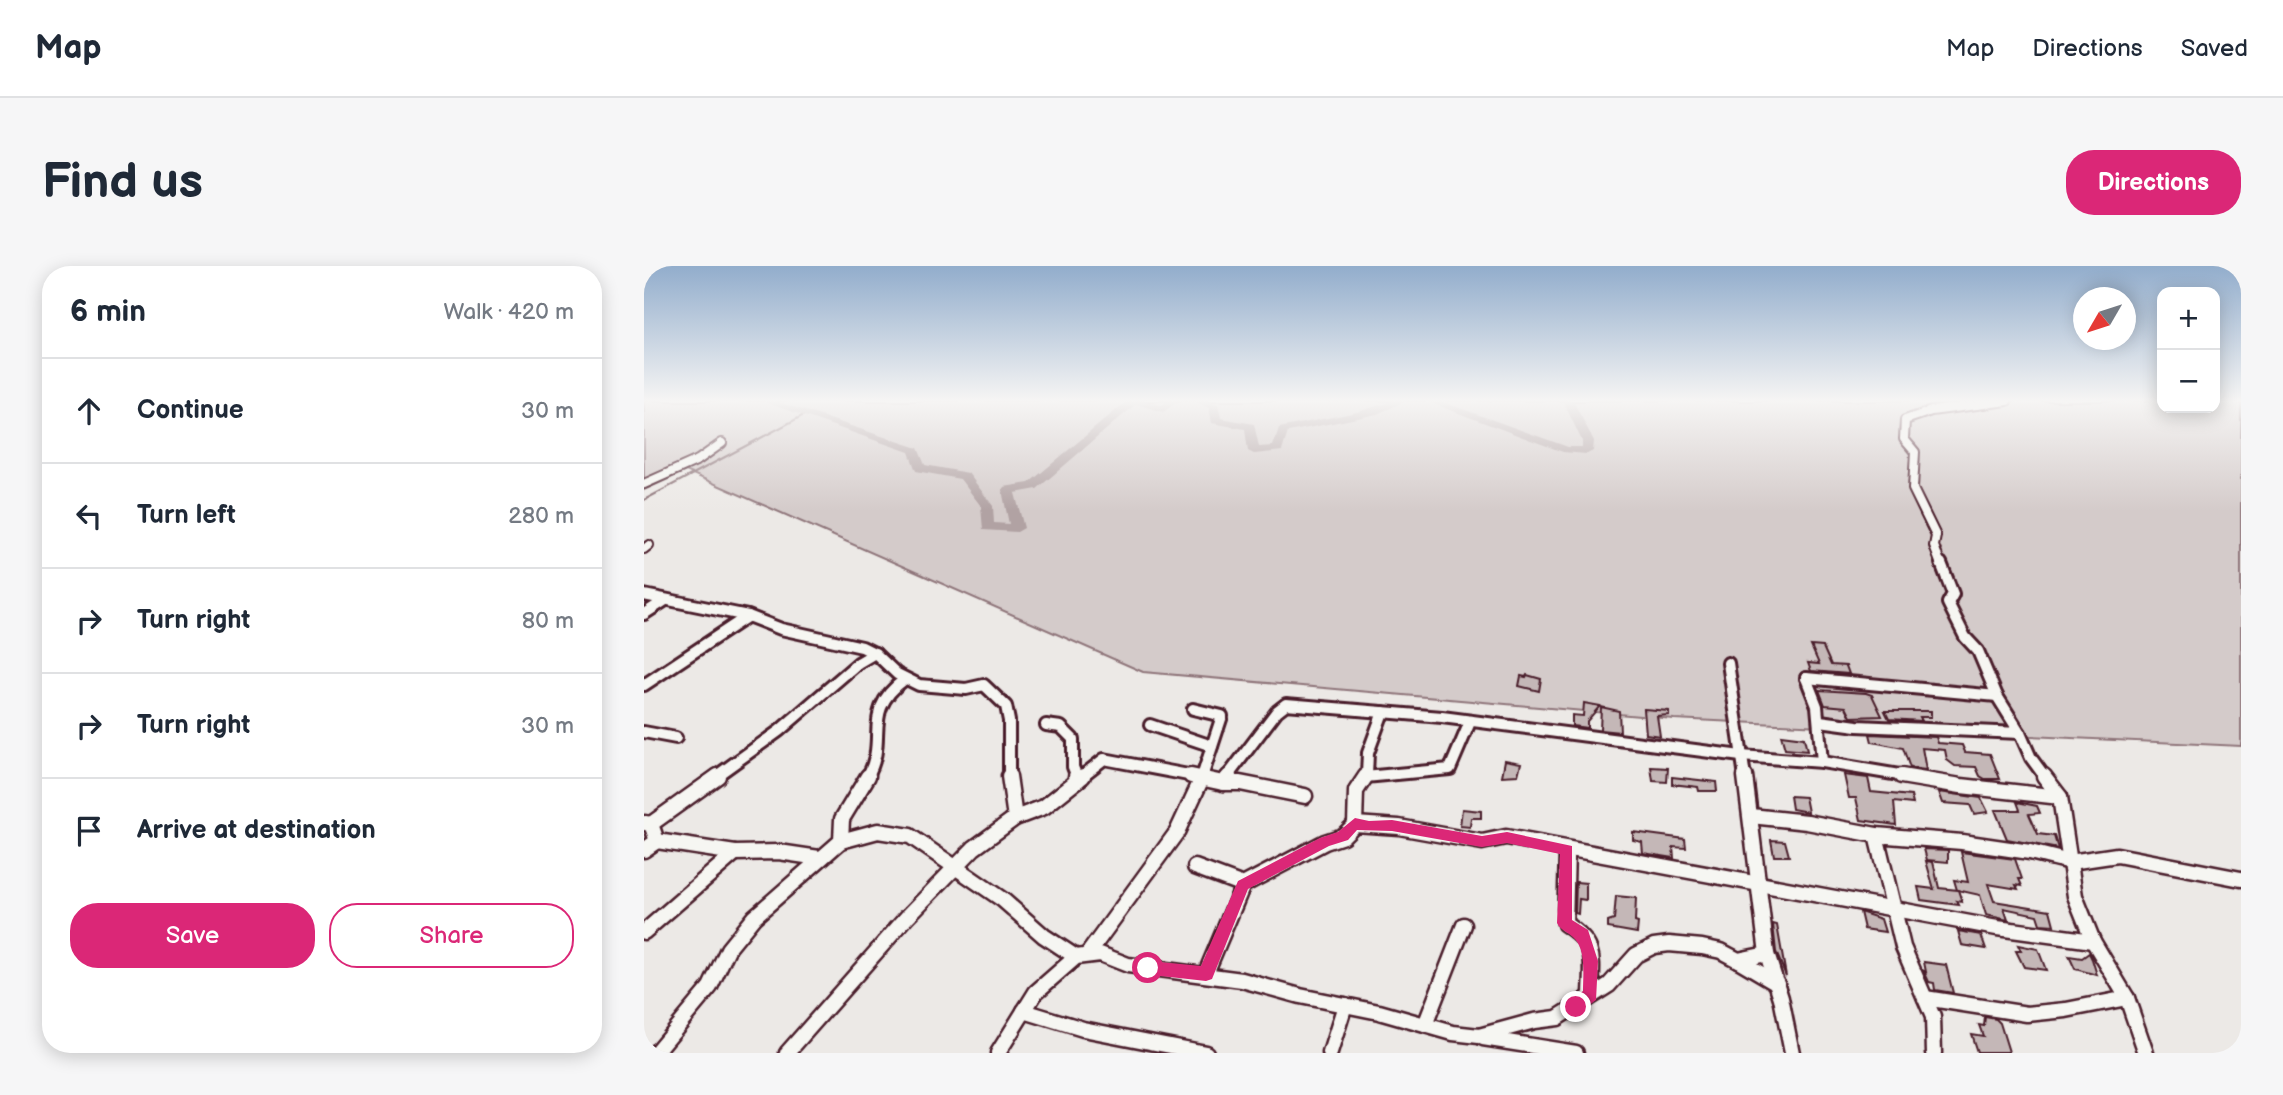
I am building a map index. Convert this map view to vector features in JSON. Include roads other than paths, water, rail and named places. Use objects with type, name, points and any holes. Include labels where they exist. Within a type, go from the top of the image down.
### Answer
[{"type":"street","points":[[1904,438],[1915,452],[1913,489],[1936,536],[1934,545],[1954,594],[1948,603],[1951,613],[1978,651],[1997,696],[2020,733],[2031,758],[2060,797],[2076,896],[2093,941],[2127,998],[2146,1053]]},
{"type":"street","points":[[644,484],[698,460],[722,443]]},
{"type":"street","points":[[644,595],[748,616],[781,629],[843,641],[875,653],[905,678],[919,685],[966,689],[984,685],[1006,706],[1009,721],[1008,772],[1015,818]]},
{"type":"street","points":[[644,614],[664,601]]},
{"type":"street","points":[[644,685],[748,616]]},
{"type":"street","points":[[657,841],[648,823],[743,759],[858,663],[875,653]]},
{"type":"street","points":[[1728,663],[1733,683],[1732,714],[1751,816],[1767,954],[1777,983],[1792,1053]]},
{"type":"street","points":[[841,841],[842,819],[871,770],[878,731],[878,709],[890,690],[905,678]]},
{"type":"street","points":[[1822,762],[1820,721],[1813,702],[1811,685],[1806,678],[1997,696]]},
{"type":"street","points":[[1223,783],[1277,711],[1286,704],[1442,717],[1741,756],[1822,762],[1961,786],[2060,797]]},
{"type":"street","points":[[998,1053],[1045,982],[1082,956],[1177,832],[1202,778],[1222,716],[1193,709]]},
{"type":"street","points":[[1367,775],[1368,753],[1383,712]]},
{"type":"street","points":[[1820,721],[1857,726],[2020,733]]},
{"type":"street","points":[[1206,973],[1243,885],[1325,842],[1343,836],[1355,824],[1354,797],[1359,782],[1367,775],[1450,769],[1469,722]]},
{"type":"street","points":[[1046,725],[1061,727],[1073,739],[1073,767],[1078,780]]},
{"type":"street","points":[[1150,725],[1212,746]]},
{"type":"street","points":[[644,732],[676,738]]},
{"type":"street","points":[[787,1053],[954,868],[988,837],[1015,818],[1044,807],[1104,759],[1111,757],[1223,783],[1240,783],[1305,796]]},
{"type":"street","points":[[1751,816],[1807,822],[1877,835],[1962,842],[2030,852],[2070,862],[2118,855],[2241,879]]},
{"type":"street","points":[[1355,824],[1399,827],[1482,842],[1507,837],[1567,850],[1893,906],[1997,928],[2093,941]]},
{"type":"street","points":[[655,1053],[710,987],[728,949],[754,918],[841,841],[878,831],[900,833],[918,840],[954,868],[1003,900],[1044,936],[1082,956],[1100,954],[1128,965],[1206,973],[1425,1024],[1453,1033],[1576,1053]]},
{"type":"street","points":[[1877,835],[1903,947],[1933,1017],[1934,1053]]},
{"type":"street","points":[[644,850],[657,841],[735,853],[779,852],[819,858]]},
{"type":"street","points":[[1567,850],[1564,923],[1582,935],[1587,944],[1591,961],[1591,995]]},
{"type":"street","points":[[644,932],[735,853]]},
{"type":"street","points":[[1195,867],[1243,885]]},
{"type":"street","points":[[1425,1024],[1464,925]]},
{"type":"street","points":[[1479,1036],[1534,1021],[1557,1018],[1609,985],[1643,949],[1654,946],[1669,944],[1721,951],[1777,983]]},
{"type":"street","points":[[1738,960],[1767,954]]},
{"type":"street","points":[[1925,998],[2026,1014],[2127,998]]},
{"type":"street","points":[[1330,1053],[1345,1005]]},
{"type":"street","points":[[1024,1011],[1083,1029],[1206,1053]]},
{"type":"waterway","points":[[644,500],[761,438]]},
{"type":"waterway","points":[[877,438],[914,450],[920,468],[964,476],[987,506],[988,527],[1017,528],[1008,490],[1033,486],[1090,438]]},
{"type":"waterway","points":[[1252,438],[1254,451],[1278,449],[1281,438]]},
{"type":"waterway","points":[[1533,438],[1567,450],[1587,451],[1586,438]]}]
